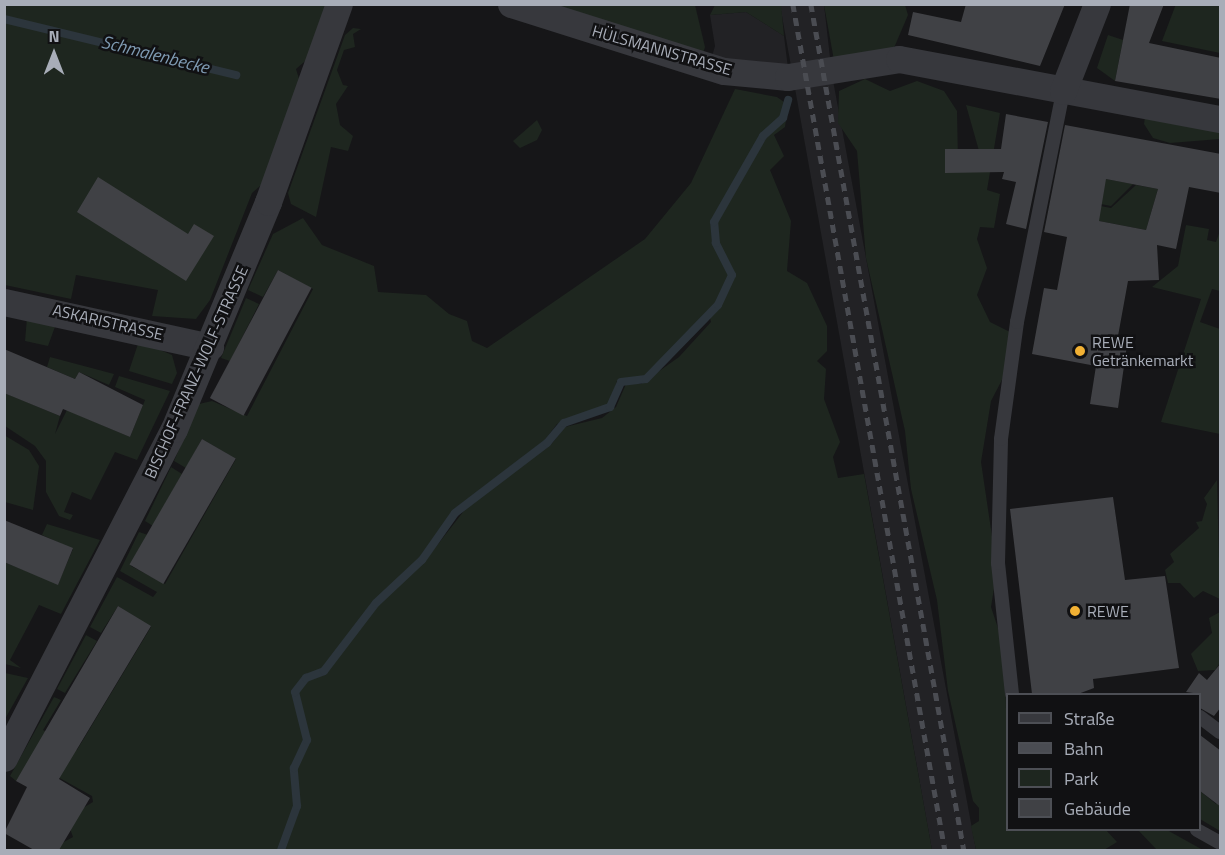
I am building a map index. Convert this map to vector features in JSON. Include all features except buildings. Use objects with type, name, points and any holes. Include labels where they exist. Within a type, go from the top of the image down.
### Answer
[{"type":"street","name":"BISCHOF-FRANZ-WOLF-STRASSE","points":[[4,758],[119,540],[210,347],[339,4]]},
{"type":"street","name":"HÜLSMANNSTRASSE","points":[[512,4],[724,71],[788,77],[899,59],[1063,92],[1221,120]]},
{"type":"street","points":[[1063,92],[1097,4]]},
{"type":"street","name":"ASKARISTRASSE","points":[[4,302],[210,347]]},
{"type":"lane","points":[[1012,693],[998,563],[999,469],[1017,322],[1063,92]]},
{"type":"lane","points":[[1201,718],[1221,732]]},
{"type":"lane","points":[[1199,831],[1221,843]]},
{"type":"shaded area","points":[[780,5],[824,5],[832,75],[976,850],[932,850]]},
{"type":"shaded area","points":[[746,12],[784,36],[789,76],[710,63],[715,46],[710,15]]},
{"type":"green space","points":[[1176,4],[1220,5],[1220,53],[1162,41]]},
{"type":"green space","points":[[4,5],[339,5],[311,56],[296,69],[300,82],[268,179],[252,193],[210,300],[196,319],[152,316],[158,290],[76,275],[71,299],[5,285]]},
{"type":"green space","points":[[559,5],[695,5],[705,47],[701,60],[559,16]]},
{"type":"green space","points":[[715,5],[781,5],[784,36],[746,12],[710,15]]},
{"type":"green space","points":[[824,5],[905,5],[908,15],[891,55],[835,66]]},
{"type":"green space","points":[[353,28],[361,29],[353,34],[355,47],[344,50],[337,70],[343,85],[348,86],[336,104],[340,125],[353,136],[348,151],[331,147],[316,217],[291,204],[288,193],[345,35]]},
{"type":"green space","points":[[1108,35],[1123,40],[1115,81],[1097,68]]},
{"type":"green space","points":[[865,79],[890,91],[917,81],[944,91],[957,111],[958,160],[985,172],[966,105],[1000,113],[987,190],[1000,194],[994,228],[980,227],[977,239],[987,268],[977,295],[990,322],[1012,333],[1004,376],[991,401],[981,462],[997,570],[991,607],[1005,649],[1006,831],[1107,831],[1117,842],[1104,850],[976,850],[971,826],[979,821],[979,808],[973,801],[948,691],[937,600],[911,489],[905,431],[866,258],[857,151],[838,123],[839,91]]},
{"type":"green space","points":[[735,89],[777,97],[788,105],[785,127],[774,135],[784,156],[770,170],[791,221],[787,271],[807,283],[827,326],[827,351],[817,361],[826,369],[824,399],[840,442],[833,457],[838,478],[864,474],[932,850],[49,850],[73,837],[66,818],[93,802],[92,796],[29,761],[16,781],[10,776],[54,697],[61,700],[43,730],[77,750],[151,627],[118,606],[101,633],[90,627],[117,577],[153,597],[157,592],[120,571],[139,532],[148,535],[131,566],[165,584],[236,459],[202,439],[186,468],[174,461],[199,404],[212,401],[247,416],[313,289],[278,270],[263,297],[248,290],[273,234],[303,218],[322,245],[374,266],[378,292],[426,295],[449,314],[467,321],[472,341],[487,348],[645,239],[691,183]],"holes":[[[708,310],[711,322],[679,357],[641,384],[626,384],[616,407],[602,418],[565,427],[553,442],[467,507],[424,562],[419,558],[453,510],[545,440],[557,424],[609,405],[617,381],[644,377]]]},
{"type":"green space","points":[[1220,110],[1220,139],[1170,143],[1153,138],[1144,124],[1145,117]]},
{"type":"green space","points":[[537,120],[542,130],[537,140],[520,148],[513,141]]},
{"type":"green space","points":[[1106,179],[1133,184],[1111,206],[1054,195]]},
{"type":"green space","points":[[1136,185],[1158,189],[1146,230],[1052,212],[1053,197],[1111,208]]},
{"type":"green space","points":[[1186,225],[1209,229],[1207,240],[1216,242],[1220,231],[1220,291],[1212,289],[1200,322],[1220,329],[1220,434],[1161,422],[1201,299],[1152,287],[1178,266]]},
{"type":"green space","points":[[246,298],[259,304],[230,361],[221,358]]},
{"type":"green space","points":[[27,318],[56,324],[48,346],[25,341]]},
{"type":"green space","points":[[139,341],[172,355],[177,373],[172,384],[129,371]]},
{"type":"green space","points":[[50,357],[114,374],[109,385],[79,372],[75,379],[47,367]]},
{"type":"green space","points":[[119,376],[170,391],[137,460],[115,452],[91,500],[72,492],[64,512],[73,515],[70,520],[59,516],[46,492],[46,461],[35,446],[5,426],[5,393],[60,416],[55,434],[67,410],[130,437],[145,400],[115,387]]},
{"type":"green space","points":[[4,435],[29,450],[39,466],[33,510],[5,502]]},
{"type":"green space","points":[[171,467],[182,474],[153,526],[145,521]]},
{"type":"green space","points":[[1217,480],[1220,599],[1203,591],[1194,598],[1180,583],[1168,583],[1165,570],[1174,562],[1170,554],[1199,528],[1196,522],[1202,521],[1207,504],[1204,498]]},
{"type":"green space","points":[[47,524],[100,540],[61,614],[39,605],[10,660],[21,668],[5,664],[4,562],[58,584],[73,549],[42,535]]},
{"type":"green space","points":[[1220,612],[1220,663],[1215,670],[1198,671],[1191,654],[1212,633],[1209,618]]},
{"type":"green space","points":[[86,635],[97,641],[65,693],[57,689]]},
{"type":"green space","points":[[4,673],[28,678],[5,719]]},
{"type":"green space","points":[[1201,792],[1216,804],[1220,798],[1220,831],[1201,820]]},
{"type":"green space","points":[[1139,831],[1169,831],[1203,850],[1157,850]]},
{"type":"waterway","name":"Schmalenbecke","points":[[4,19],[236,75]]},
{"type":"waterway","points":[[281,850],[297,806],[294,768],[307,740],[295,692],[306,678],[324,671],[376,603],[422,560],[455,513],[547,443],[564,423],[610,407],[621,382],[646,379],[718,305],[732,275],[716,243],[714,222],[763,136],[783,118],[788,100]]},
{"type":"railway","points":[[793,4],[945,850]]},
{"type":"railway","points":[[811,4],[964,850]]},
{"type":"place","name":"REWE Getränkemarkt","points":[[1080,351]]},
{"type":"place","name":"REWE","points":[[1075,611]]}]
